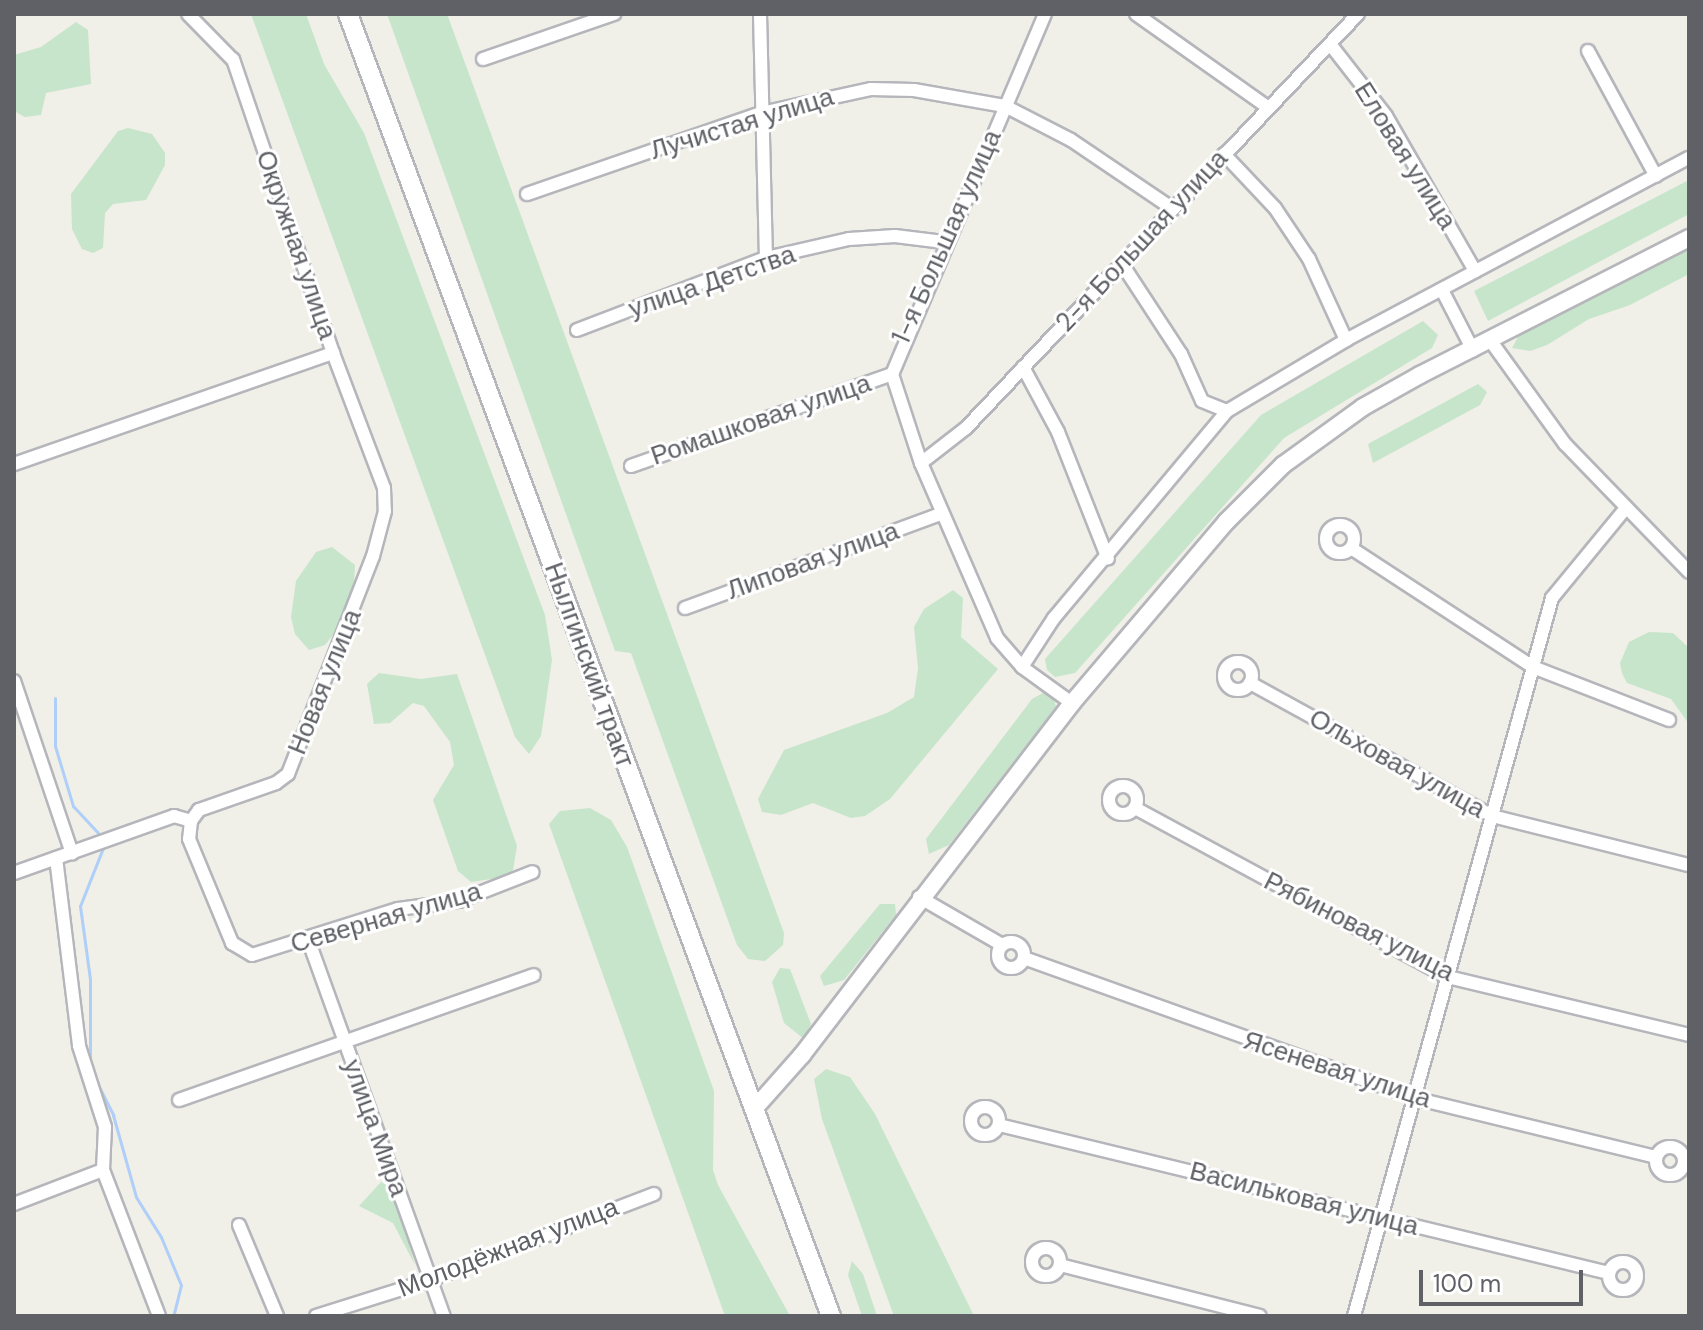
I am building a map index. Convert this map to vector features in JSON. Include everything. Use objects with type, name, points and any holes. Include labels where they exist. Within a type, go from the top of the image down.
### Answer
[{"type":"main road","name":"Нылгинский тракт","points":[[348,14],[831,1316]]},
{"type":"street","name":"Окружная улица","points":[[14,464],[333,353],[233,60],[188,14]]},
{"type":"street","points":[[483,59],[614,14]]},
{"type":"street","points":[[760,14],[766,258]]},
{"type":"street","name":"1-я Большая улица","points":[[1045,14],[944,242],[892,374],[941,514],[997,638],[1022,667],[1072,703]]},
{"type":"street","points":[[1136,14],[1266,106]]},
{"type":"street","name":"2-я Большая улица","points":[[921,463],[966,428],[1266,106],[1358,14]]},
{"type":"street","name":"Еловая улица","points":[[1330,44],[1386,116],[1475,271]]},
{"type":"street","points":[[1588,51],[1656,176]]},
{"type":"street","name":"Лучистая улица","points":[[527,194],[761,113],[871,89],[914,90],[1005,106],[1071,140],[1173,209]]},
{"type":"street","points":[[1224,154],[1275,208],[1309,259],[1346,340]]},
{"type":"street","points":[[1022,667],[1054,618],[1108,559],[1227,411],[1346,340],[1689,158]]},
{"type":"street","name":"улица Детства","points":[[577,330],[766,258],[849,239],[895,236],[944,242]]},
{"type":"street","points":[[755,1108],[802,1055],[919,897],[1072,703],[1226,522],[1283,465],[1363,407],[1689,238]]},
{"type":"street","points":[[1122,264],[1181,354],[1202,401],[1227,411]]},
{"type":"street","points":[[1442,290],[1473,350]]},
{"type":"street","points":[[1490,340],[1565,444],[1689,572]]},
{"type":"street","name":"Новая улица","points":[[191,821],[199,810],[276,783],[288,774],[373,556],[385,511],[384,488],[333,353]]},
{"type":"street","points":[[1023,367],[1058,432],[1108,559]]},
{"type":"street","name":"Ромашковая улица","points":[[631,466],[892,374]]},
{"type":"street","points":[[1354,1316],[1552,598],[1625,509]]},
{"type":"street","name":"Липовая улица","points":[[685,608],[941,514]]},
{"type":"street","points":[[1353,550],[1533,667],[1669,720]]},
{"type":"street","points":[[14,681],[72,853]]},
{"type":"street","name":"Ольховая улица","points":[[1250,683],[1492,816],[1689,865]]},
{"type":"street","name":"Рябиновая улица","points":[[1135,808],[1448,977],[1689,1035]]},
{"type":"street","points":[[14,873],[174,816],[191,821]]},
{"type":"street","name":"Северная улица","points":[[191,821],[189,839],[238,950],[252,955],[398,909],[459,901],[533,872]]},
{"type":"street","points":[[56,858],[79,1046],[105,1127],[103,1170],[159,1316]]},
{"type":"street","points":[[919,897],[1002,945],[1018,943],[1024,958],[1015,968],[1007,967],[998,958],[1002,945]]},
{"type":"street","name":"улица Мира","points":[[308,939],[444,1316]]},
{"type":"street","name":"Ясеневая улица","points":[[1024,958],[1414,1098],[1656,1157]]},
{"type":"street","points":[[179,1100],[534,975]]},
{"type":"street","name":"Васильковая улица","points":[[999,1125],[1609,1273]]},
{"type":"street","points":[[14,1204],[103,1170]]},
{"type":"street","name":"Молодёжная улица","points":[[316,1316],[430,1280],[654,1194]]},
{"type":"street","points":[[239,1225],[277,1316]]},
{"type":"street","points":[[1060,1265],[1260,1316]]},
{"type":"green space","points":[[251,14],[306,14],[324,64],[364,133],[545,615],[552,660],[541,736],[529,754],[515,737]]},
{"type":"green space","points":[[387,14],[447,14],[784,933],[783,945],[765,961],[748,959],[737,945],[631,653],[615,651]]},
{"type":"green space","points":[[76,22],[88,30],[91,84],[46,93],[41,115],[25,117],[14,111],[14,55],[41,47]]},
{"type":"green space","points":[[128,128],[152,134],[165,153],[165,165],[146,200],[113,204],[105,213],[103,248],[93,253],[82,249],[72,229],[71,194],[118,131]]},
{"type":"green space","points":[[1689,180],[1689,214],[1488,321],[1474,291]]},
{"type":"green space","points":[[1689,249],[1689,274],[1630,305],[1589,319],[1547,345],[1530,351],[1512,348],[1519,335]]},
{"type":"green space","points":[[1423,321],[1438,335],[1432,348],[1284,438],[1075,673],[1055,677],[1047,670],[1045,659],[1261,415]]},
{"type":"green space","points":[[1478,384],[1487,392],[1480,405],[1373,463],[1368,444]]},
{"type":"green space","points":[[332,547],[355,565],[354,582],[343,622],[325,645],[309,650],[295,634],[291,617],[296,581],[316,552]]},
{"type":"green space","points":[[953,590],[963,598],[961,637],[998,669],[890,799],[865,816],[851,818],[813,803],[781,815],[762,812],[758,799],[784,750],[887,713],[914,697],[918,668],[914,627],[924,609]]},
{"type":"green space","points":[[1649,632],[1673,633],[1689,648],[1689,724],[1671,699],[1627,683],[1622,673],[1620,663],[1629,642]]},
{"type":"green space","points":[[379,673],[421,679],[457,674],[517,846],[513,870],[505,877],[471,882],[458,871],[433,800],[454,765],[450,742],[424,706],[413,703],[390,723],[374,724],[367,684]]},
{"type":"green space","points":[[1043,693],[1053,696],[1056,707],[949,845],[929,854],[926,839],[1032,699]]},
{"type":"green space","points":[[590,808],[611,820],[627,847],[714,1091],[713,1170],[718,1185],[790,1316],[725,1316],[549,824],[560,811]]},
{"type":"green space","points":[[880,904],[895,904],[896,915],[844,980],[824,986],[820,976]]},
{"type":"green space","points":[[780,968],[790,969],[811,1024],[804,1039],[784,1023],[772,982]]},
{"type":"green space","points":[[826,1069],[850,1077],[875,1114],[974,1316],[894,1316],[822,1119],[814,1079]]},
{"type":"green space","points":[[381,1182],[393,1188],[415,1265],[393,1223],[359,1206]]},
{"type":"green space","points":[[852,1261],[863,1274],[877,1316],[862,1316],[848,1275]]},
{"type":"waterway","points":[[55,698],[55,746],[73,806],[99,834]]},
{"type":"waterway","points":[[90,1063],[90,979],[80,906],[103,848]]},
{"type":"waterway","points":[[98,1085],[113,1115],[136,1197],[161,1237],[181,1285],[173,1316]]}]
